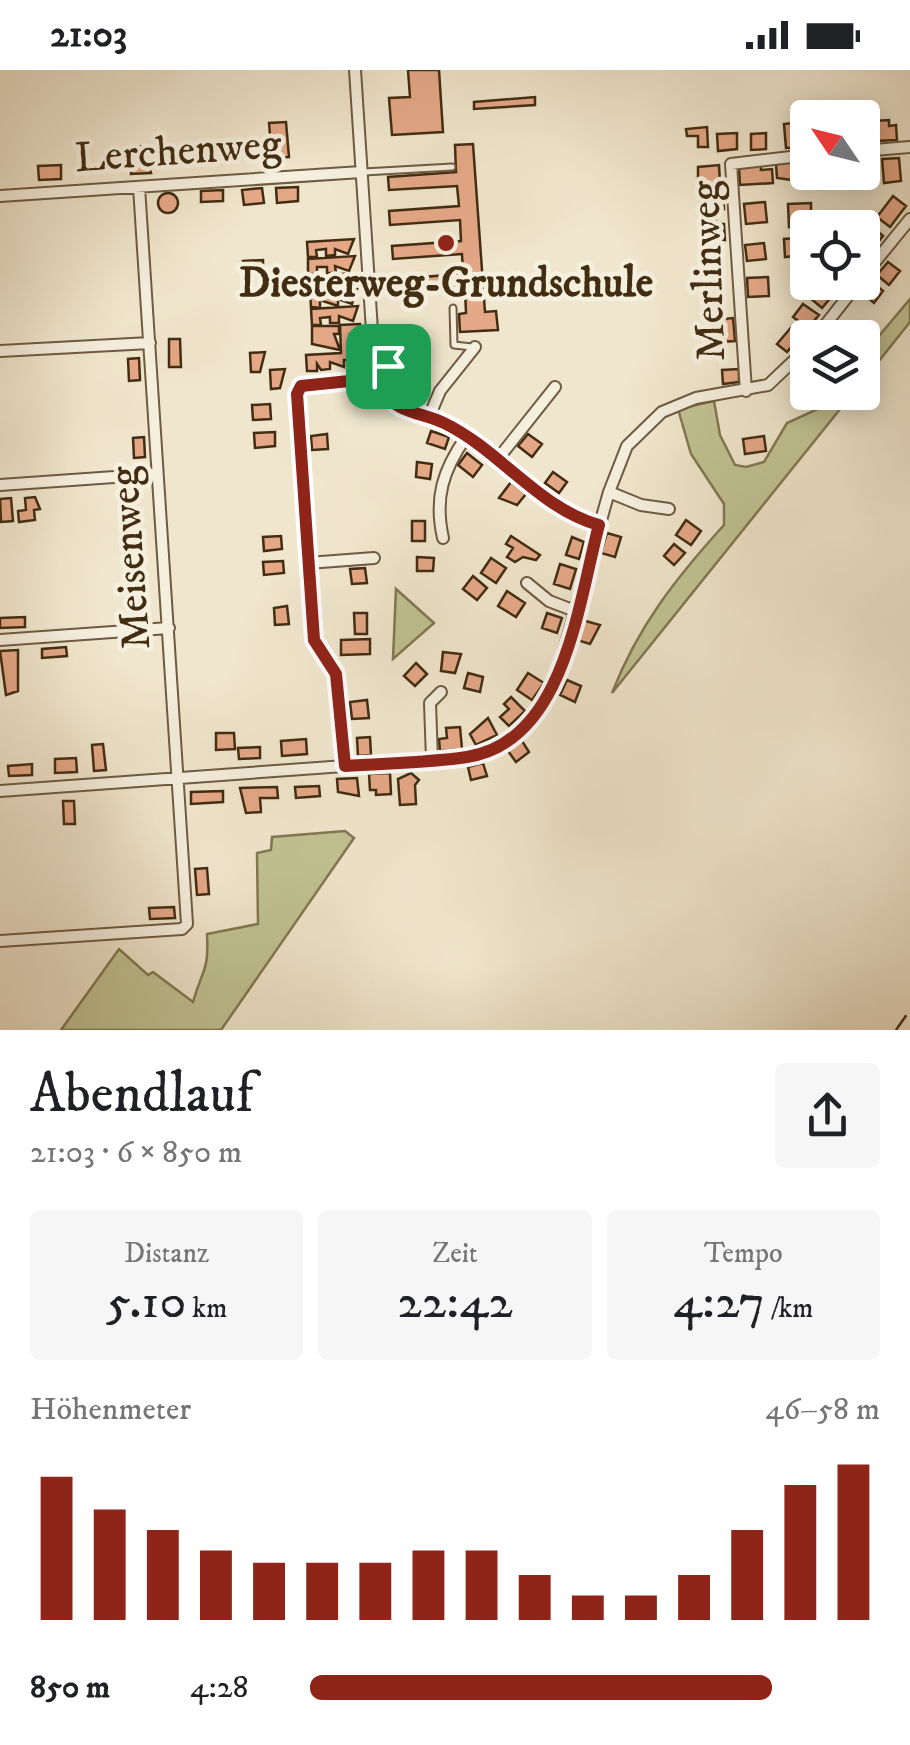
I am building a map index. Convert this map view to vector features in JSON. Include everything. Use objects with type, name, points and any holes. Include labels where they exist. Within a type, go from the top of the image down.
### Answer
[{"type":"street","points":[[355,70],[374,361]]},
{"type":"street","points":[[880,150],[910,147]]},
{"type":"street","name":"Merlinweg","points":[[746,391],[732,164],[790,157]]},
{"type":"street","name":"Lerchenweg","points":[[0,196],[361,172]]},
{"type":"street","name":"Meisenweg","points":[[0,941],[182,929],[187,924],[140,187]]},
{"type":"street","points":[[880,256],[910,219]]},
{"type":"street","points":[[829,320],[845,300]]},
{"type":"street","points":[[0,351],[150,344]]},
{"type":"street","points":[[428,417],[440,391],[475,346]]},
{"type":"street","points":[[374,361],[363,367],[359,380],[366,391],[384,392],[400,409],[428,417],[466,438],[562,510],[599,525]]},
{"type":"street","points":[[374,361],[392,372],[384,392]]},
{"type":"street","points":[[0,792],[432,760],[486,752],[532,720],[552,693],[609,492],[627,446],[662,412],[696,398],[746,391],[783,375],[790,367]]},
{"type":"street","points":[[345,766],[336,674],[314,640],[311,626],[297,394],[301,386],[310,382],[359,380]]},
{"type":"street","points":[[497,460],[555,387]]},
{"type":"street","points":[[443,538],[438,509],[442,479],[466,438]]},
{"type":"street","points":[[0,485],[157,474]]},
{"type":"street","points":[[609,492],[641,505],[669,509]]},
{"type":"street","points":[[308,564],[374,558]]},
{"type":"street","points":[[527,583],[549,601],[575,611]]},
{"type":"street","points":[[0,640],[169,628]]},
{"type":"street","points":[[432,760],[430,703],[441,692]]},
{"type":"lane","points":[[361,172],[452,167]]},
{"type":"lane","points":[[453,308],[455,348],[475,346]]},
{"type":"green space","points":[[910,299],[910,322],[880,360],[880,335]]},
{"type":"green space","points":[[714,401],[720,435],[735,465],[746,467],[764,462],[787,423],[816,410],[839,410],[612,693],[660,604],[724,525],[724,504],[691,454],[678,409]]},
{"type":"green space","points":[[396,589],[434,623],[393,659]]},
{"type":"green space","points":[[345,831],[354,838],[221,1030],[61,1030],[119,949],[148,975],[153,972],[193,1002],[206,964],[207,934],[258,924],[257,853],[271,850],[272,837]]},
{"type":"building","points":[[408,70],[439,70],[443,132],[392,135],[389,98],[410,97]]},
{"type":"building","points":[[535,97],[535,105],[474,109],[474,102]]},
{"type":"building","points":[[880,121],[896,125],[897,140],[880,141]]},
{"type":"building","points":[[286,122],[289,157],[272,158],[269,123]]},
{"type":"building","points":[[790,123],[790,148],[786,148],[784,124]]},
{"type":"building","points":[[707,127],[708,147],[698,147],[698,136],[687,136],[686,129]]},
{"type":"building","points":[[737,133],[737,149],[718,151],[717,134]]},
{"type":"building","points":[[766,133],[766,149],[751,150],[751,134]]},
{"type":"building","points":[[473,144],[485,312],[496,311],[498,330],[460,332],[459,314],[466,313],[465,289],[395,294],[394,279],[463,274],[462,254],[393,259],[392,246],[461,241],[460,220],[390,225],[389,211],[459,206],[457,186],[389,190],[388,177],[456,172],[455,145]]},
{"type":"building","points":[[153,146],[153,155],[146,155],[151,173],[131,174],[133,156],[127,156],[126,147]]},
{"type":"building","points":[[899,158],[901,181],[884,183],[882,159]]},
{"type":"building","points":[[790,163],[790,180],[777,178],[776,164]]},
{"type":"building","points":[[61,165],[61,179],[39,180],[38,166]]},
{"type":"building","points":[[719,165],[720,182],[698,183],[698,167]]},
{"type":"building","points":[[761,165],[761,170],[772,169],[773,183],[740,185],[739,167]]},
{"type":"building","points":[[298,187],[298,201],[277,203],[276,188]]},
{"type":"building","points":[[262,188],[264,203],[244,205],[242,190]]},
{"type":"building","points":[[223,190],[223,201],[201,202],[201,191]]},
{"type":"building","points":[[164,193],[172,193],[178,203],[172,213],[164,213],[158,207],[158,199]]},
{"type":"building","points":[[723,194],[724,209],[700,210],[700,195]]},
{"type":"building","points":[[893,196],[906,206],[890,227],[880,219],[880,213]]},
{"type":"building","points":[[765,202],[767,222],[746,224],[744,204]]},
{"type":"building","points":[[811,203],[811,210],[790,210],[789,227],[788,204]]},
{"type":"building","points":[[702,217],[716,217],[716,224],[724,224],[725,240],[703,237]]},
{"type":"building","points":[[790,238],[790,256],[785,257],[784,239]]},
{"type":"building","points":[[354,239],[348,254],[335,249],[335,255],[326,256],[326,249],[316,250],[317,257],[308,257],[307,242]]},
{"type":"building","points":[[764,243],[766,259],[747,261],[745,245]]},
{"type":"building","points":[[355,256],[349,271],[335,266],[336,273],[327,273],[327,267],[317,267],[317,274],[308,274],[308,259]]},
{"type":"building","points":[[263,260],[263,269],[244,277],[243,261]]},
{"type":"building","points":[[888,262],[900,271],[889,285],[880,278]]},
{"type":"building","points":[[356,273],[351,288],[337,282],[337,289],[329,290],[328,283],[319,284],[319,291],[310,291],[309,276]]},
{"type":"building","points":[[768,277],[769,296],[748,297],[747,278]]},
{"type":"building","points":[[357,289],[352,304],[338,299],[338,306],[320,300],[320,308],[311,307],[310,292]]},
{"type":"building","points":[[813,300],[829,300],[822,308]]},
{"type":"building","points":[[803,304],[819,315],[815,320],[793,317]]},
{"type":"building","points":[[358,306],[353,321],[339,316],[339,323],[330,323],[330,317],[320,318],[321,325],[312,325],[311,309]]},
{"type":"building","points":[[733,318],[735,341],[721,342],[720,333],[714,333],[713,320]]},
{"type":"building","points":[[360,324],[361,333],[350,334],[350,338],[361,338],[361,347],[350,347],[351,360],[344,360],[344,367],[330,362],[330,369],[321,370],[317,364],[317,371],[307,371],[306,355],[341,353],[340,325]]},
{"type":"building","points":[[312,326],[339,326],[339,334],[334,334],[340,350],[312,344]]},
{"type":"building","points":[[790,329],[790,348],[787,352],[777,344]]},
{"type":"building","points":[[169,339],[180,339],[181,367],[169,367]]},
{"type":"building","points":[[265,352],[260,372],[251,372],[250,353]]},
{"type":"building","points":[[139,358],[140,380],[129,381],[128,359]]},
{"type":"building","points":[[285,369],[280,388],[271,389],[270,370]]},
{"type":"building","points":[[739,369],[739,382],[723,384],[722,370]]},
{"type":"building","points":[[270,404],[271,419],[253,420],[252,405]]},
{"type":"building","points":[[431,431],[449,437],[445,449],[427,443]]},
{"type":"building","points":[[275,432],[275,446],[255,448],[254,433]]},
{"type":"building","points":[[327,434],[328,449],[312,450],[311,436]]},
{"type":"building","points":[[528,434],[542,444],[532,457],[518,446]]},
{"type":"building","points":[[764,436],[766,451],[745,454],[743,439]]},
{"type":"building","points":[[144,437],[145,457],[134,458],[133,438]]},
{"type":"building","points":[[467,453],[482,465],[473,477],[458,465]]},
{"type":"building","points":[[417,462],[432,464],[430,479],[416,477]]},
{"type":"building","points":[[553,472],[567,482],[559,493],[545,483]]},
{"type":"building","points":[[511,482],[526,494],[517,505],[499,498]]},
{"type":"building","points":[[35,497],[40,509],[34,510],[35,520],[19,522],[18,511],[26,510],[25,498]]},
{"type":"building","points":[[11,498],[13,521],[1,522],[0,499]]},
{"type":"building","points":[[686,520],[701,531],[691,545],[676,535]]},
{"type":"building","points":[[412,521],[425,521],[425,541],[412,541]]},
{"type":"building","points":[[607,533],[621,537],[615,557],[601,553]]},
{"type":"building","points":[[281,536],[282,549],[264,551],[263,537]]},
{"type":"building","points":[[511,536],[540,555],[536,560],[523,557],[515,562],[507,557],[513,548],[506,544]]},
{"type":"building","points":[[572,537],[584,542],[579,559],[566,555]]},
{"type":"building","points":[[674,544],[685,553],[674,565],[664,556]]},
{"type":"building","points":[[417,557],[434,558],[433,571],[417,571]]},
{"type":"building","points":[[491,558],[506,568],[496,583],[481,573]]},
{"type":"building","points":[[283,561],[284,573],[264,575],[263,562]]},
{"type":"building","points":[[560,564],[576,569],[570,589],[554,584]]},
{"type":"building","points":[[365,568],[367,583],[352,584],[350,569]]},
{"type":"building","points":[[473,576],[487,588],[477,600],[463,589]]},
{"type":"building","points":[[507,591],[525,603],[516,617],[498,606]]},
{"type":"building","points":[[287,606],[289,624],[275,625],[274,608]]},
{"type":"building","points":[[354,613],[367,613],[367,634],[355,634]]},
{"type":"building","points":[[547,613],[562,618],[557,633],[542,628]]},
{"type":"building","points":[[25,617],[25,627],[0,628],[0,618]]},
{"type":"building","points":[[582,620],[600,625],[590,644],[577,640]]},
{"type":"building","points":[[370,639],[370,654],[341,655],[341,640]]},
{"type":"building","points":[[66,647],[67,656],[42,658],[42,649]]},
{"type":"building","points":[[18,650],[18,691],[6,695],[0,651]]},
{"type":"building","points":[[443,652],[461,654],[455,673],[441,671]]},
{"type":"building","points":[[416,663],[427,674],[415,686],[404,676]]},
{"type":"building","points":[[468,673],[483,677],[480,692],[464,688]]},
{"type":"building","points":[[528,673],[544,683],[532,700],[517,690]]},
{"type":"building","points":[[567,680],[581,686],[575,702],[560,695]]},
{"type":"building","points":[[511,697],[525,711],[509,726],[500,717],[509,709],[504,704]]},
{"type":"building","points":[[367,700],[369,718],[352,719],[350,702]]},
{"type":"building","points":[[488,718],[497,735],[476,745],[470,734]]},
{"type":"building","points":[[460,727],[462,749],[440,751],[439,739],[447,738],[446,728]]},
{"type":"building","points":[[216,733],[234,733],[235,749],[216,750]]},
{"type":"building","points":[[370,737],[371,755],[358,756],[357,738]]},
{"type":"building","points":[[306,739],[307,754],[282,756],[281,741]]},
{"type":"building","points":[[522,741],[529,752],[516,762],[508,751]]},
{"type":"building","points":[[103,744],[106,770],[94,771],[92,745]]},
{"type":"building","points":[[260,747],[260,758],[239,759],[238,748]]},
{"type":"building","points":[[76,758],[77,772],[55,773],[55,759]]},
{"type":"building","points":[[483,763],[487,776],[471,780],[468,767]]},
{"type":"building","points":[[32,764],[32,775],[9,776],[8,766]]},
{"type":"building","points":[[390,773],[391,794],[376,795],[376,790],[370,790],[369,774]]},
{"type":"building","points":[[411,773],[419,780],[415,785],[416,804],[400,805],[398,779]]},
{"type":"building","points":[[357,778],[359,796],[338,792],[337,779]]},
{"type":"building","points":[[319,786],[320,796],[296,798],[295,787]]},
{"type":"building","points":[[277,787],[278,798],[260,798],[261,812],[246,813],[240,788]]},
{"type":"building","points":[[223,791],[223,802],[191,804],[191,792]]},
{"type":"building","points":[[63,801],[74,801],[75,824],[64,824]]},
{"type":"building","points":[[207,868],[209,894],[197,895],[195,869]]},
{"type":"building","points":[[174,907],[175,918],[150,919],[149,908]]},
{"type":"railway","points":[[896,1030],[910,1010]]},
{"type":"place","name":"Diesterweg-Grundschule","points":[[446,243]]},
{"type":"route","points":[[374,361],[388,366],[392,380],[384,392],[400,409],[445,423],[562,510],[599,525],[552,693],[532,720],[503,744],[469,757],[345,766],[336,674],[314,640],[311,626],[297,394],[301,386],[310,382],[359,380],[363,367],[374,361]]}]
